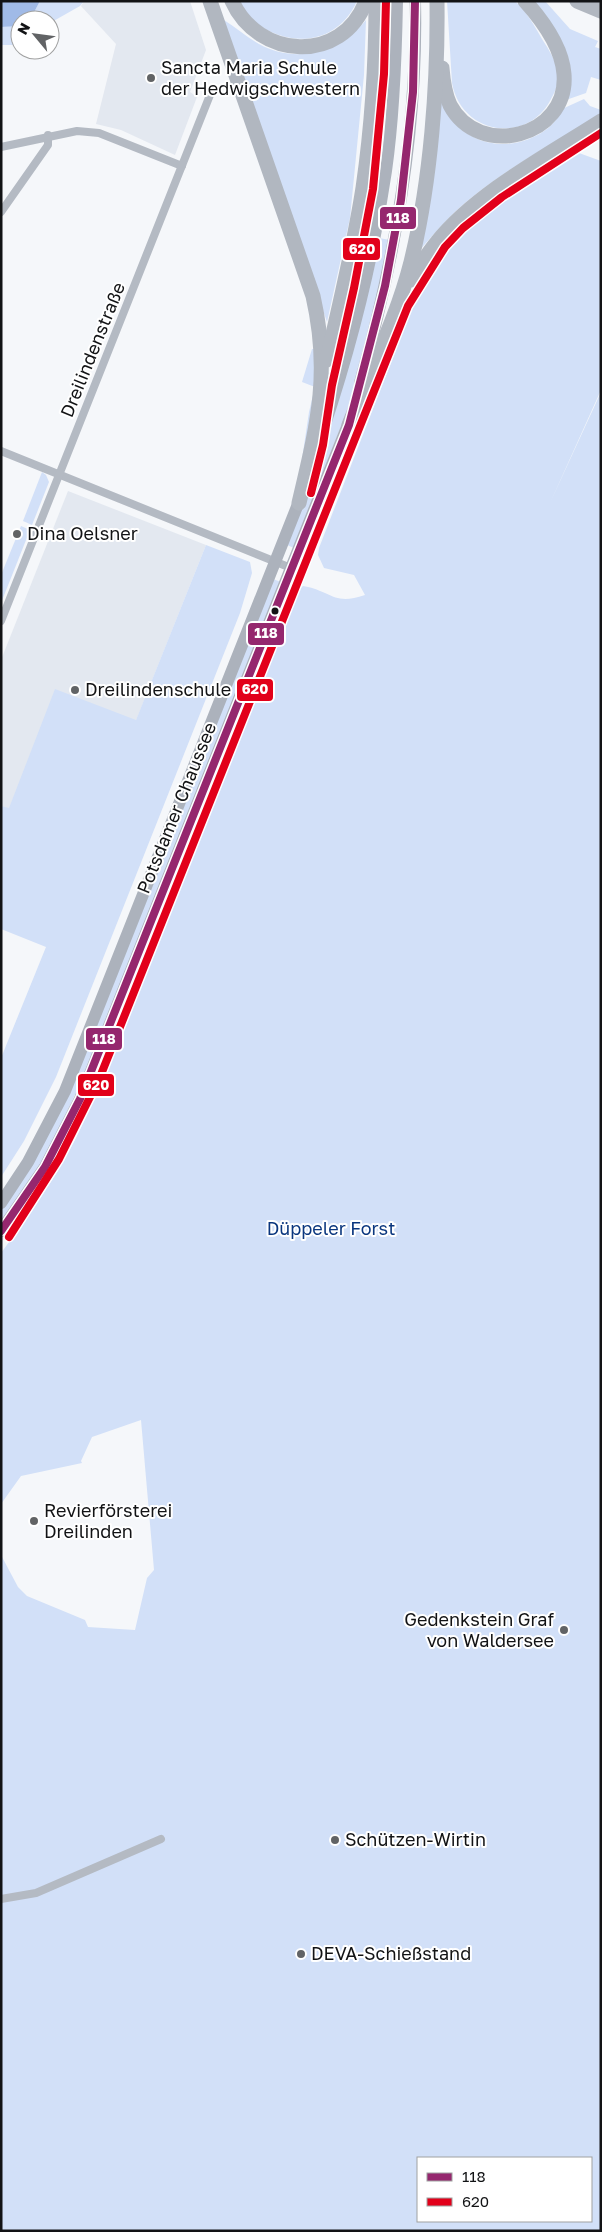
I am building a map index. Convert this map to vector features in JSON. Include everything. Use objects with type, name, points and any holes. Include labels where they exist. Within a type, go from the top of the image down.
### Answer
[{"type":"highway","points":[[210,1],[313,296],[320,329],[322,383]]},
{"type":"highway","points":[[232,1],[241,18],[253,31],[271,41],[299,47],[329,41],[345,32],[360,15],[366,1]]},
{"type":"highway","points":[[299,503],[363,187],[374,73],[376,1]]},
{"type":"highway","points":[[349,425],[399,301],[411,262],[425,178],[434,97],[437,1]]},
{"type":"highway","points":[[437,24],[445,91],[455,112],[472,129],[488,135],[504,137],[520,135],[534,130],[550,116],[560,100],[564,83],[563,66],[556,47],[547,30],[525,1]]},
{"type":"highway","points":[[577,1],[601,10]]},
{"type":"highway","points":[[399,301],[437,241],[462,216],[496,189],[601,121]]},
{"type":"main road","name":"Potsdamer Chaussee","points":[[1,1203],[32,1155],[66,1091],[299,503],[330,412],[356,321],[373,251],[386,170],[392,115],[397,1]]},
{"type":"main road","name":"Potsdamer Chaussee","points":[[1,1231],[45,1167],[80,1099],[349,425],[385,286],[401,200],[413,92],[415,1]]},
{"type":"street","name":"Dreilindenstraße","points":[[1,621],[212,90]]},
{"type":"street","points":[[1,147],[48,135],[78,130],[99,133],[182,166]]},
{"type":"street","points":[[1,212],[48,145],[48,135]]},
{"type":"street","points":[[1,451],[291,568]]},
{"type":"street","points":[[1,1899],[36,1893],[161,1839]]},
{"type":"shaded area","name":"Sancta Maria Schule der Hedwigschwestern","points":[[84,1],[190,1],[206,50],[190,92],[197,97],[175,155],[121,130],[96,124],[116,44],[81,6]]},
{"type":"shaded area","name":"Dreilindenschule","points":[[68,491],[206,545],[88,841],[1,806],[1,660]]},
{"type":"green space","points":[[40,1],[84,1],[80,6],[60,17],[60,10],[35,10]]},
{"type":"green space","points":[[239,1],[357,1],[349,15],[326,34],[298,39],[284,37],[256,23]]},
{"type":"green space","points":[[447,1],[515,1],[533,24],[555,62],[558,80],[551,99],[540,114],[527,124],[512,128],[496,128],[481,123],[468,114],[458,100],[452,83]]},
{"type":"green space","points":[[533,1],[545,1],[570,29],[598,41],[595,47],[601,49],[601,80],[591,77],[586,93],[566,100],[571,83],[570,69]]},
{"type":"green space","points":[[224,20],[259,44],[288,54],[303,54],[317,52],[344,40],[366,20],[364,75],[350,218],[327,322]]},
{"type":"green space","points":[[10,26],[10,45],[1,45],[1,27]]},
{"type":"green space","points":[[440,98],[458,127],[476,139],[497,144],[519,142],[534,137],[553,124],[562,109],[584,99],[590,106],[601,110],[601,114],[534,154],[486,186],[451,216],[420,250]]},
{"type":"green space","name":"Düppeler Forst","points":[[568,149],[601,161],[601,390],[550,503],[601,392],[601,2231],[1,2231],[1,1555],[18,1587],[27,1596],[85,1620],[88,1627],[135,1630],[147,1578],[154,1570],[141,1420],[92,1437],[81,1461],[82,1463],[21,1476],[1,1504],[1,1253],[34,1208],[59,1169],[93,1102],[296,592],[303,586],[339,598],[346,599],[365,595],[354,575],[324,568],[318,555],[319,548],[397,347],[389,344],[418,282],[447,240],[471,215],[511,185]]},
{"type":"green space","points":[[379,238],[390,240],[364,353],[348,408],[294,548],[287,545],[325,444]]},
{"type":"green space","points":[[348,294],[356,295],[330,388],[337,344]]},
{"type":"green space","points":[[312,349],[317,349],[318,388],[302,459],[315,387],[302,382]]},
{"type":"green space","points":[[42,472],[46,475],[49,482],[32,525],[23,521]]},
{"type":"green space","points":[[21,526],[30,530],[1,603],[1,575]]},
{"type":"green space","points":[[206,545],[250,562],[252,573],[240,613],[56,1077],[24,1141],[1,1177],[1,1058],[46,947],[1,929],[1,806],[9,808],[55,689],[136,720]]},
{"type":"green space","points":[[273,579],[281,582],[90,1064],[43,1161],[1,1224],[1,1211],[25,1176]]},
{"type":"water","points":[[1,1],[40,1],[35,10],[10,10],[10,26],[1,27]]},
{"type":"transit line","name":"620","points":[[311,493],[323,445],[332,385],[354,288],[373,189],[384,74],[386,1]]},
{"type":"transit line","name":"118","points":[[1,1231],[45,1167],[80,1099],[349,425],[385,286],[401,200],[413,92],[415,1]]},
{"type":"transit line","name":"620","points":[[9,1237],[59,1159],[100,1077],[408,306],[445,247],[463,228],[502,197],[601,133]]},
{"type":"place","name":"Sancta Maria Schule der Hedwigschwestern","points":[[151,78]]},
{"type":"place","name":"Dina Oelsner","points":[[17,534]]},
{"type":"place","name":"Dreilindenschule","points":[[75,690]]},
{"type":"place","name":"Revierförsterei Dreilinden","points":[[34,1521]]},
{"type":"place","name":"Gedenkstein Graf von Waldersee","points":[[564,1630]]},
{"type":"place","name":"Schützen-Wirtin","points":[[335,1840]]},
{"type":"place","name":"DEVA-Schießstand","points":[[301,1954]]}]
